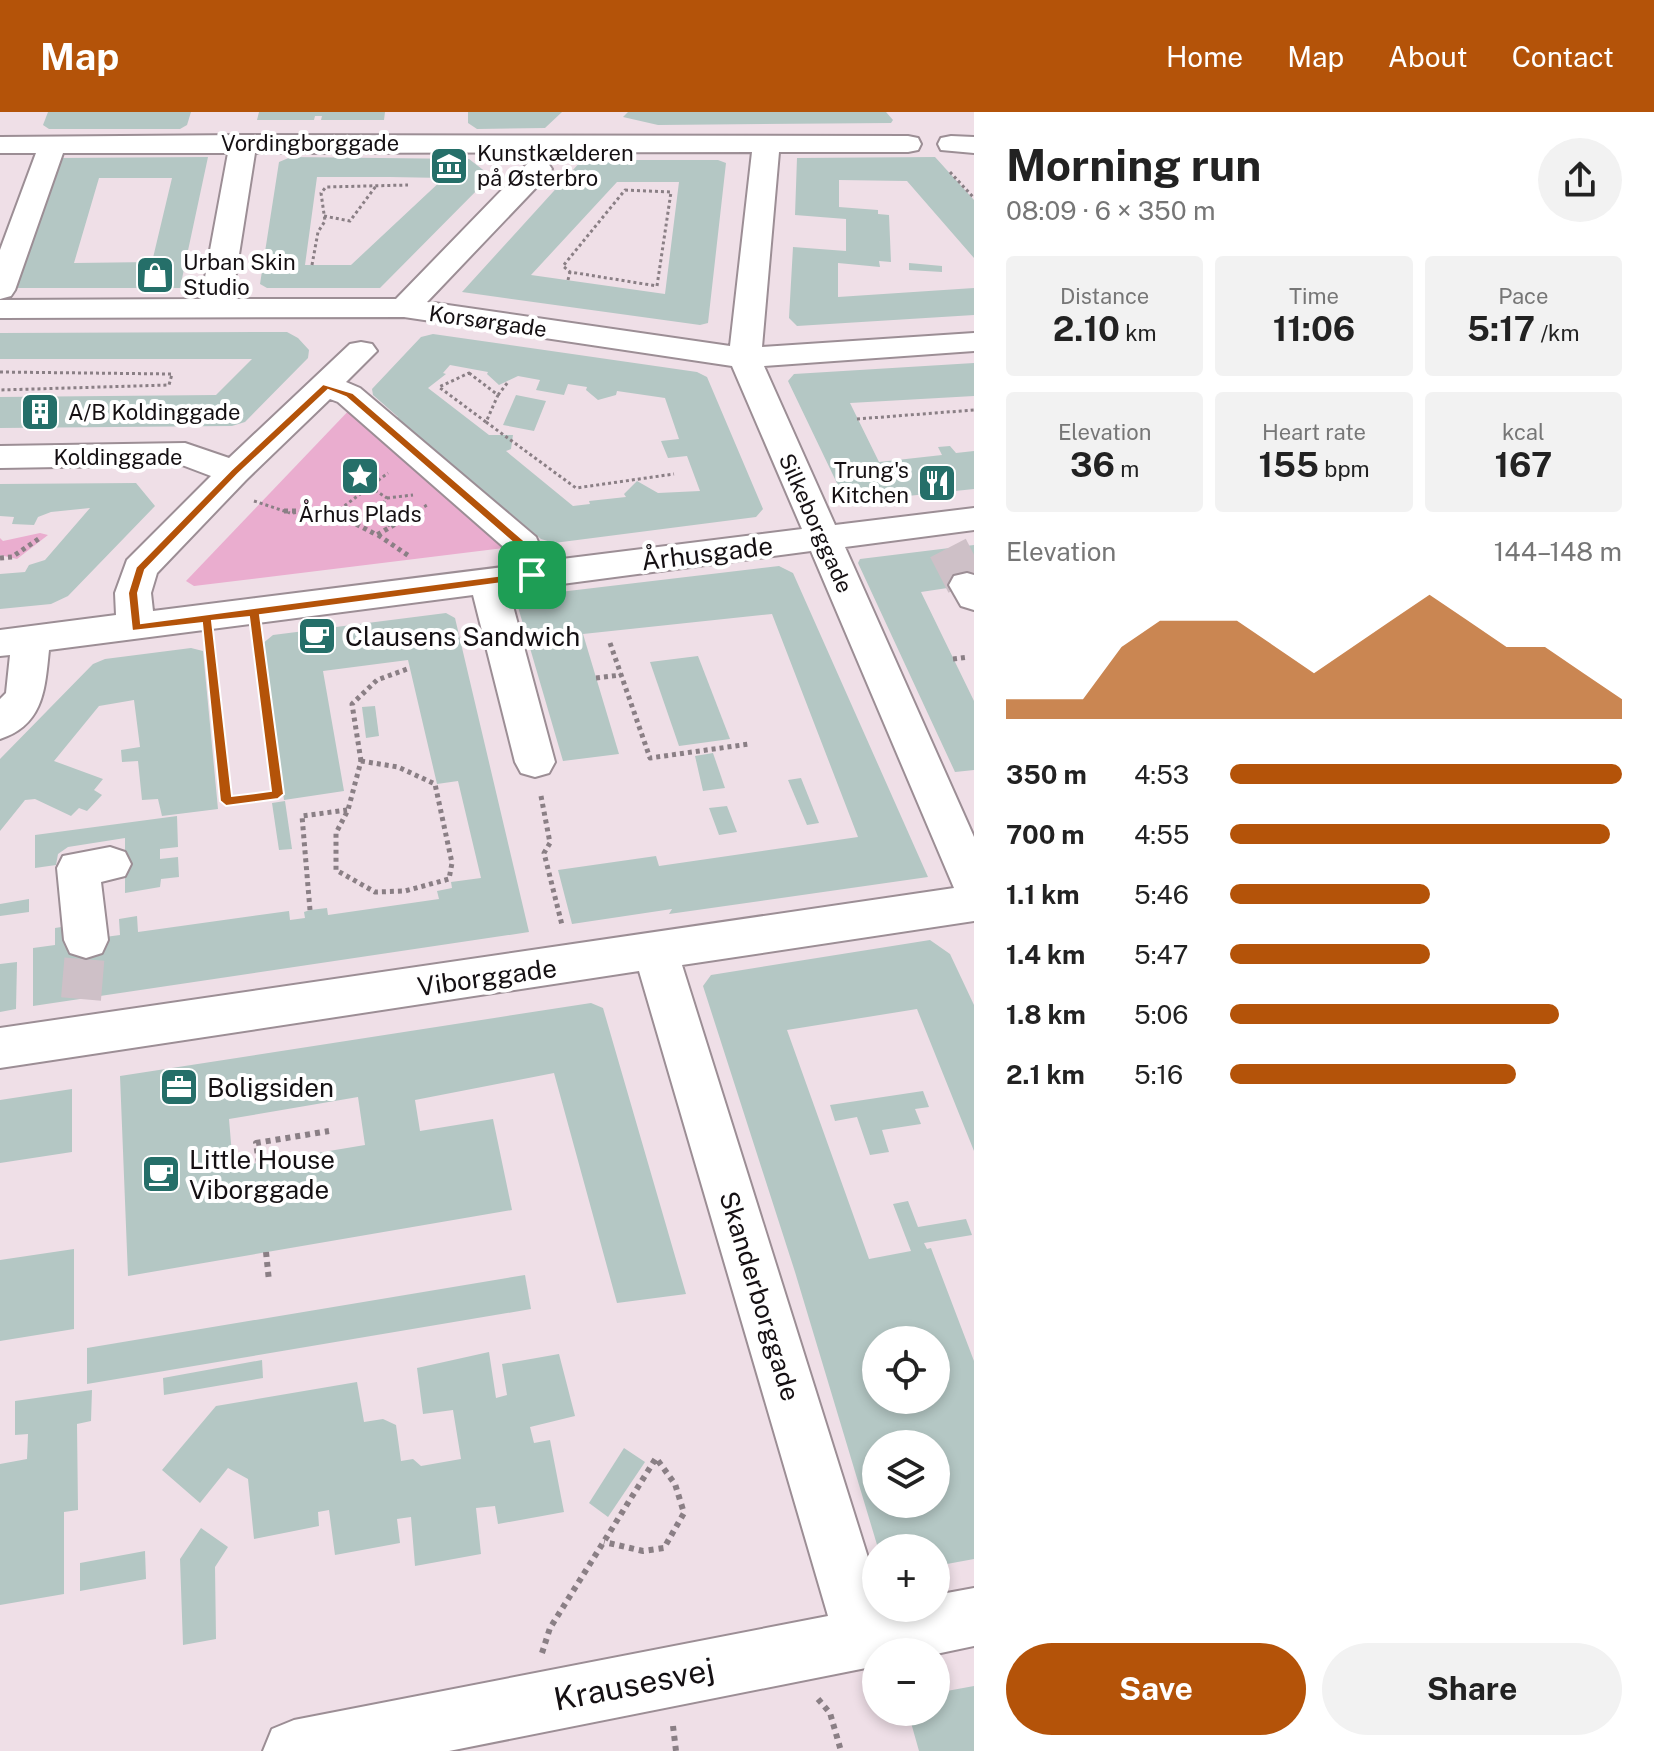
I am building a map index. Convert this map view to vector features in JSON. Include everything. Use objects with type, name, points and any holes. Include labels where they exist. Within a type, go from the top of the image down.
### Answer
[{"type":"street","points":[[437,143],[438,112]]},
{"type":"street","name":"Vordingborggade","points":[[7,139],[53,144],[231,136],[437,143],[587,131],[766,144],[908,144]]},
{"type":"street","points":[[215,309],[231,136]]},
{"type":"street","points":[[0,174],[7,139]]},
{"type":"street","points":[[0,290],[53,144]]},
{"type":"street","name":"Silkeborggade","points":[[766,144],[745,358],[974,885]]},
{"type":"street","points":[[404,308],[538,169]]},
{"type":"street","name":"Korsørgade","points":[[0,309],[115,301],[215,309],[404,308],[745,358],[974,342]]},
{"type":"street","points":[[136,628],[133,593],[140,569],[234,472],[361,351]]},
{"type":"street","points":[[327,386],[349,395],[523,545],[532,575]]},
{"type":"street","name":"Koldinggade","points":[[0,457],[185,454],[234,472]]},
{"type":"street","name":"Århusgade","points":[[15,642],[822,538],[942,536],[974,519]]},
{"type":"street","points":[[488,582],[535,762]]},
{"type":"street","points":[[0,724],[25,698],[15,642]]},
{"type":"street","points":[[86,940],[78,868],[110,864]]},
{"type":"street","name":"Viborggade","points":[[0,1048],[81,1018],[574,964],[974,903]]},
{"type":"street","name":"Skanderborggade","points":[[656,952],[864,1638]]},
{"type":"street","name":"Krausesvej","points":[[869,1638],[974,1617]]},
{"type":"street","name":"Krausesvej","points":[[294,1751],[862,1639]]},
{"type":"path","points":[[324,216],[350,221],[376,185]]},
{"type":"path","points":[[312,265],[324,216],[321,193],[326,187],[408,185]]},
{"type":"path","points":[[625,190],[671,192],[657,286],[570,272],[563,266],[625,190]]},
{"type":"path","points":[[568,280],[570,272]]},
{"type":"path","points":[[0,372],[172,374],[169,385],[0,390]]},
{"type":"path","points":[[498,395],[469,373],[439,387],[576,488],[674,474]]},
{"type":"path","points":[[486,422],[498,395],[508,382]]},
{"type":"path","points":[[857,419],[974,410]]},
{"type":"path","points":[[335,513],[391,471]]},
{"type":"path","points":[[254,501],[291,513],[314,510],[335,513],[377,535],[458,486]]},
{"type":"path","points":[[370,487],[387,498],[412,494],[426,505]]},
{"type":"path","points":[[387,498],[376,512],[391,526]]},
{"type":"path","points":[[0,558],[12,557],[40,538]]},
{"type":"path","points":[[207,618],[226,801],[239,800],[278,794],[254,612]]},
{"type":"path","points":[[610,643],[650,758],[749,744]]},
{"type":"path","points":[[953,659],[968,657]]},
{"type":"path","points":[[361,761],[398,767],[435,784],[452,863],[449,879],[405,891],[375,892],[336,870],[336,833],[348,810],[361,761],[352,704],[364,689],[382,675],[410,668]]},
{"type":"path","points":[[596,678],[621,675]]},
{"type":"path","points":[[535,762],[550,843],[544,853],[574,964]]},
{"type":"path","points":[[310,910],[302,816],[348,810]]},
{"type":"path","points":[[259,1163],[256,1143],[329,1131]]},
{"type":"path","points":[[266,1252],[269,1281]]},
{"type":"path","points":[[544,1702],[542,1649],[550,1628],[656,1458],[675,1484],[684,1513],[664,1548],[643,1551],[604,1542]]},
{"type":"shaded area","name":"Århus Plads","points":[[354,405],[513,547],[194,586],[186,581]]},
{"type":"shaded area","points":[[40,533],[48,535],[17,559],[0,555],[0,538],[3,541]]},
{"type":"building","points":[[48,112],[191,112],[187,125],[180,129],[49,129],[43,125]]},
{"type":"building","points":[[259,112],[385,112],[384,120],[321,120],[322,116],[315,116],[314,120],[257,120]]},
{"type":"building","points":[[468,112],[562,112],[545,128],[477,129],[468,123]]},
{"type":"building","points":[[628,112],[886,112],[893,120],[891,123],[658,125],[623,117]]},
{"type":"building","points":[[208,157],[180,288],[15,288],[59,158]],"holes":[[[99,178],[172,178],[152,262],[74,263]]]},
{"type":"building","points":[[291,157],[469,159],[491,176],[380,288],[267,288],[260,284],[279,162]],"holes":[[[317,177],[444,178],[351,265],[305,265]]]},
{"type":"building","points":[[935,157],[974,200],[974,258],[907,181],[839,180],[839,207],[878,210],[878,214],[889,215],[891,262],[879,261],[880,267],[838,263],[838,297],[974,288],[974,315],[797,326],[789,318],[793,247],[846,251],[846,219],[795,215],[797,158]]},
{"type":"building","points":[[582,160],[718,160],[726,163],[708,323],[700,325],[462,292]],"holes":[[[617,182],[679,182],[665,294],[531,275]]]},
{"type":"building","points":[[909,263],[942,266],[942,272],[909,270]]},
{"type":"building","points":[[287,332],[309,350],[308,358],[245,422],[232,426],[0,428],[0,397],[216,395],[252,359],[0,359],[0,333]]},
{"type":"building","points":[[433,334],[697,372],[707,377],[763,509],[756,517],[554,543],[541,539],[396,418],[373,395],[372,389],[421,337]],"holes":[[[450,365],[488,372],[499,385],[518,376],[540,380],[536,390],[564,395],[568,384],[587,387],[586,390],[598,400],[616,395],[617,391],[665,398],[679,439],[661,441],[668,458],[687,456],[700,491],[658,493],[637,481],[624,494],[626,497],[573,506],[506,451],[511,449],[513,435],[489,435],[428,388],[446,374],[443,373]]]},
{"type":"building","points":[[974,363],[974,396],[850,403],[879,462],[942,455],[938,447],[950,446],[956,453],[974,451],[974,489],[851,502],[845,500],[788,381],[794,374]]},
{"type":"building","points":[[516,395],[546,401],[534,431],[503,425]]},
{"type":"building","points":[[136,483],[155,506],[68,596],[51,604],[0,609],[0,574],[25,572],[29,565],[45,560],[90,508],[51,512],[38,517],[34,525],[12,524],[14,517],[0,516],[0,484]]},
{"type":"building","points":[[974,545],[974,584],[921,592],[974,701],[974,770],[955,772],[858,563],[860,559]]},
{"type":"building","points":[[779,566],[793,573],[928,877],[669,914],[672,909],[572,924],[558,870],[656,856],[659,866],[858,837],[772,614],[583,634],[619,754],[563,761],[518,607],[526,596]]},
{"type":"building","points":[[446,613],[455,618],[529,932],[33,1006],[33,948],[55,945],[55,928],[74,925],[75,941],[120,935],[119,919],[137,916],[138,932],[289,911],[290,920],[305,918],[304,912],[310,910],[327,908],[328,915],[439,899],[437,891],[452,888],[451,882],[481,878],[458,781],[437,784],[408,660],[323,671],[344,791],[284,800],[262,644],[273,635]]},
{"type":"building","points":[[191,648],[203,651],[218,809],[162,816],[158,799],[142,800],[138,761],[122,762],[121,750],[140,747],[134,700],[99,706],[54,761],[103,779],[94,790],[102,795],[87,811],[79,808],[71,816],[35,799],[25,800],[0,831],[0,759],[93,664],[105,659]]},
{"type":"building","points":[[698,656],[730,739],[679,746],[650,662]]},
{"type":"building","points":[[375,706],[379,736],[366,738],[362,707]]},
{"type":"building","points":[[713,753],[725,788],[703,791],[695,756]]},
{"type":"building","points":[[801,778],[819,823],[807,825],[788,780]]},
{"type":"building","points":[[285,801],[292,849],[279,850],[272,803]]},
{"type":"building","points":[[727,806],[737,832],[719,835],[709,808]]},
{"type":"building","points":[[177,816],[178,847],[160,849],[160,859],[178,857],[179,877],[161,879],[160,887],[125,893],[125,838],[68,847],[58,854],[56,865],[35,868],[35,835]]},
{"type":"building","points":[[29,899],[29,912],[0,916],[0,904]]},
{"type":"building","points":[[930,940],[950,954],[974,1005],[974,1151],[917,1009],[787,1030],[869,1259],[911,1251],[893,1204],[908,1201],[918,1227],[966,1219],[972,1235],[924,1243],[927,1249],[931,1248],[974,1361],[974,1559],[950,1563],[950,1534],[874,1534],[869,1518],[950,1518],[950,1430],[862,1430],[862,1495],[795,1272],[703,986],[711,975]]},
{"type":"building","points":[[17,962],[16,1009],[0,1012],[0,964]]},
{"type":"building","points":[[591,1003],[603,1008],[686,1294],[617,1303],[554,1073],[415,1100],[420,1131],[493,1119],[512,1210],[128,1276],[120,1076]],"holes":[[[358,1097],[365,1145],[233,1167],[229,1119]]]},
{"type":"building","points":[[72,1089],[72,1152],[0,1163],[0,1100]]},
{"type":"building","points":[[923,1091],[929,1107],[915,1109],[921,1124],[882,1130],[889,1152],[870,1155],[857,1117],[835,1121],[830,1105]]},
{"type":"building","points":[[74,1249],[74,1329],[0,1341],[0,1260]]},
{"type":"building","points":[[525,1275],[531,1309],[87,1384],[87,1348]]},
{"type":"building","points":[[489,1352],[496,1398],[507,1395],[502,1364],[559,1354],[575,1416],[530,1427],[534,1443],[550,1440],[564,1512],[498,1524],[495,1506],[476,1508],[481,1554],[415,1566],[411,1517],[397,1519],[400,1543],[335,1555],[329,1510],[318,1512],[319,1526],[254,1539],[248,1479],[228,1468],[200,1503],[162,1470],[216,1406],[357,1382],[364,1422],[383,1419],[396,1425],[401,1461],[413,1459],[421,1466],[461,1459],[453,1410],[423,1414],[417,1368]]},
{"type":"building","points":[[262,1360],[263,1378],[164,1395],[163,1378]]},
{"type":"building","points":[[92,1390],[91,1421],[77,1424],[78,1510],[64,1512],[64,1594],[0,1605],[0,1464],[27,1459],[28,1434],[15,1435],[15,1401]]},
{"type":"building","points":[[624,1448],[645,1462],[608,1517],[589,1503]]},
{"type":"building","points":[[201,1528],[228,1547],[215,1567],[216,1639],[183,1645],[180,1559]]},
{"type":"building","points":[[145,1551],[146,1579],[80,1591],[80,1563]]},
{"type":"building","points":[[974,1686],[974,1751],[919,1751],[912,1726],[950,1726],[950,1690]]},
{"type":"tunnel","points":[[948,548],[967,585]]},
{"type":"tunnel","points":[[81,999],[86,940]]},
{"type":"place","name":"Kunstkælderen på Østerbro","points":[[449,166]]},
{"type":"place","name":"Urban Skin Studio","points":[[155,275]]},
{"type":"place","name":"A/B Koldinggade","points":[[40,412]]},
{"type":"place","name":"Århus Plads","points":[[360,476]]},
{"type":"place","name":"Trung's Kitchen","points":[[937,483]]},
{"type":"place","name":"Clausens Sandwich","points":[[317,636]]},
{"type":"place","name":"Boligsiden","points":[[179,1087]]},
{"type":"place","name":"Little House Viborggade","points":[[161,1174]]},
{"type":"route","points":[[532,575],[207,618],[226,801],[278,794],[254,612],[207,618],[136,628],[133,593],[140,569],[234,472],[327,386],[349,395],[523,545],[532,575]]}]
